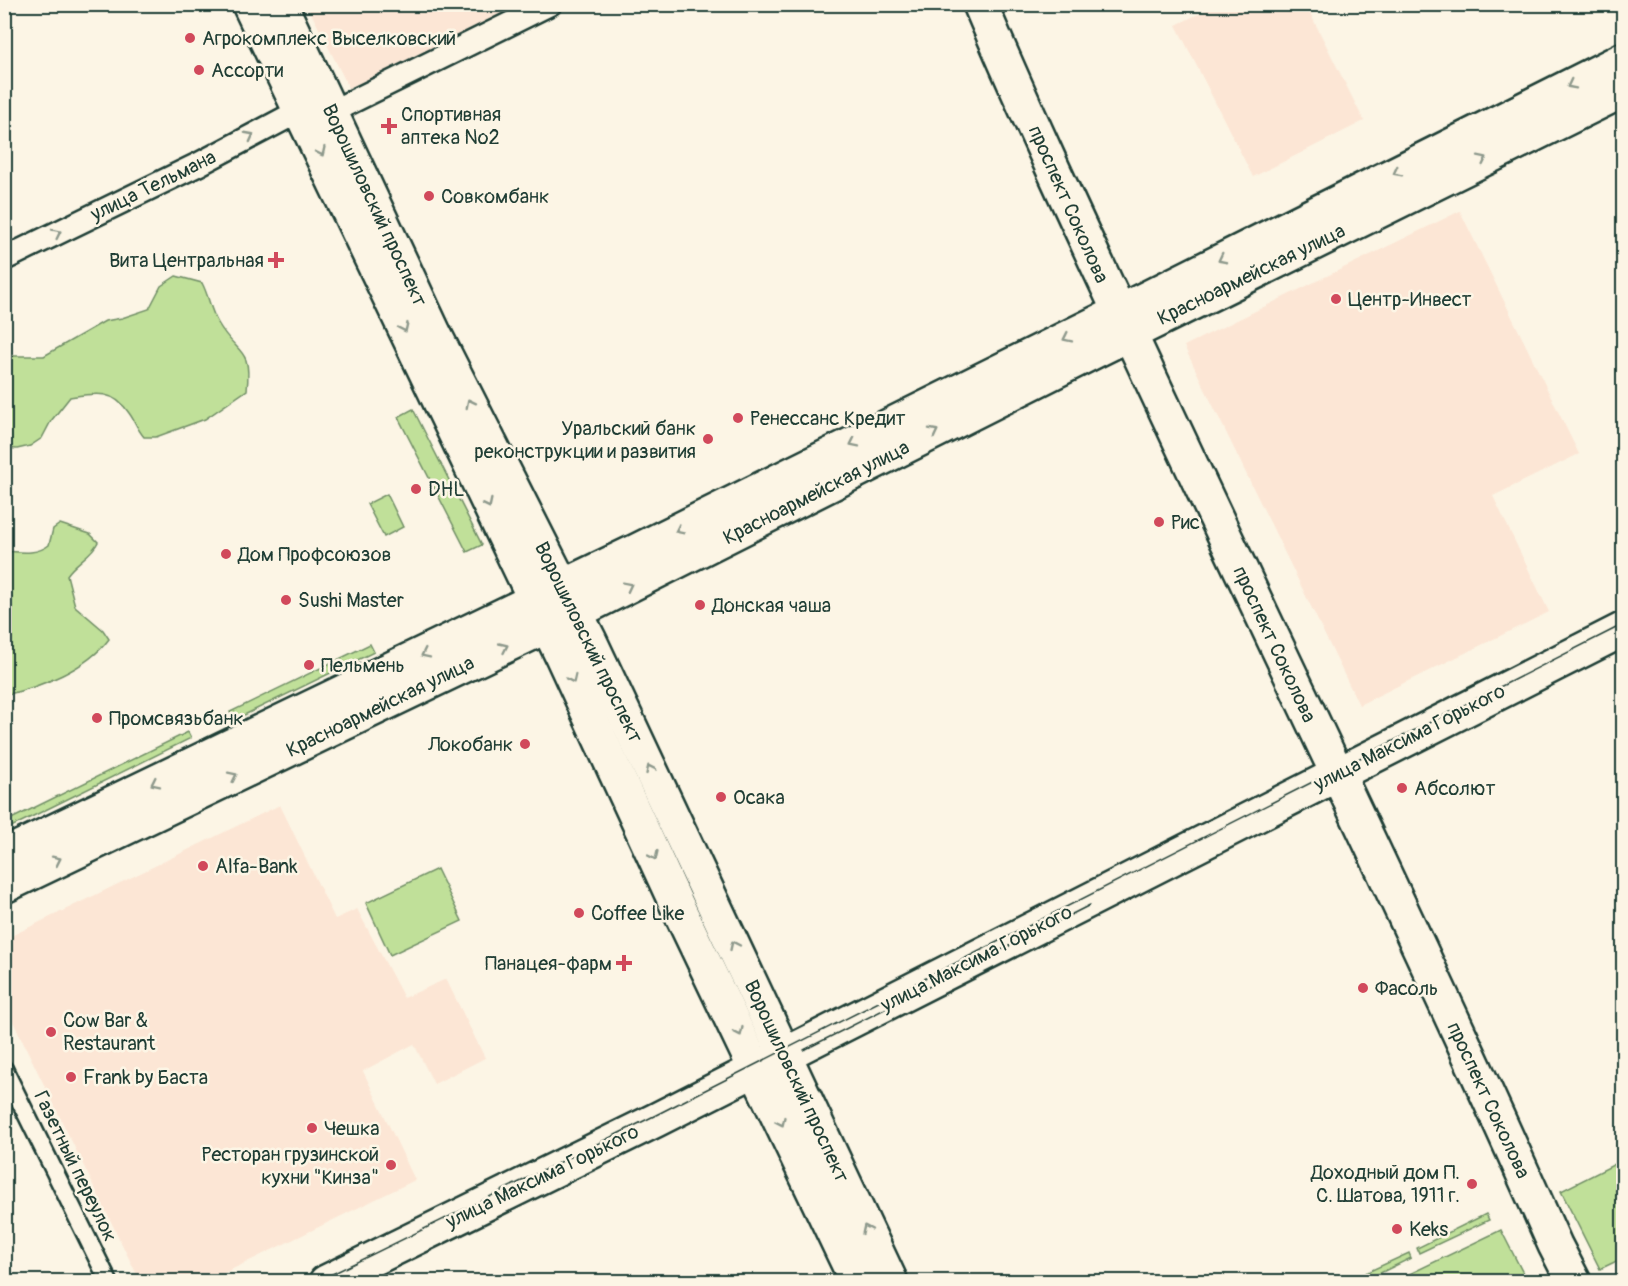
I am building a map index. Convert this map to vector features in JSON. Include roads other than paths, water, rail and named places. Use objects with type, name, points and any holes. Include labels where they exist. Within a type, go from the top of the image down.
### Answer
[{"type":"main road","name":"Ворошиловский проспект","points":[[249,4],[316,111],[555,606],[786,1055],[891,1281]]},
{"type":"main road","name":"Ворошиловский проспект","points":[[280,4],[316,111]]},
{"type":"main road","name":"проспект Соколова","points":[[980,4],[1124,323],[1574,1281]]},
{"type":"main road","name":"Красноармейская улица","points":[[1124,323],[1623,59]]},
{"type":"main road","name":"Красноармейская улица","points":[[4,886],[555,606],[1124,323],[1623,90]]},
{"type":"main road","name":"Ворошиловский проспект","points":[[555,606],[756,1069],[858,1281]]},
{"type":"main road","name":"Красноармейская улица","points":[[4,855],[555,606]]},
{"type":"main road","name":"улица Максима Горького","points":[[326,1281],[786,1055],[1623,629]]},
{"type":"street","name":"улица Тельмана","points":[[4,258],[199,164],[550,4]]},
{"type":"street","name":"Газетный переулок","points":[[4,1069],[109,1281]]},
{"type":"tram line","points":[[316,1282],[654,1116],[1624,624]]},
{"type":"tram line","points":[[804,1050],[1090,905]]},
{"type":"place","name":"Агрокомплекс Выселковский","points":[[190,38]]},
{"type":"place","name":"Ассорти","points":[[199,70]]},
{"type":"place","name":"Спортивная аптека №2","points":[[389,126]]},
{"type":"place","name":"Совкомбанк","points":[[429,196]]},
{"type":"place","name":"Вита Центральная","points":[[276,260]]},
{"type":"place","name":"Центр-Инвест","points":[[1336,299]]},
{"type":"place","name":"Ренессанс Кредит","points":[[738,418]]},
{"type":"place","name":"Уральский банк реконструкции и развития","points":[[708,439]]},
{"type":"place","name":"DHL","points":[[416,489]]},
{"type":"place","name":"Рис","points":[[1159,522]]},
{"type":"place","name":"Дом Профсоюзов","points":[[226,554]]},
{"type":"place","name":"Sushi Master","points":[[286,600]]},
{"type":"place","name":"Донская чаша","points":[[700,605]]},
{"type":"place","name":"Пельмень","points":[[309,665]]},
{"type":"place","name":"Промсвязьбанк","points":[[97,718]]},
{"type":"place","name":"Локобанк","points":[[525,744]]},
{"type":"place","name":"Абсолют","points":[[1402,788]]},
{"type":"place","name":"Осака","points":[[721,797]]},
{"type":"place","name":"Alfa-Bank","points":[[203,866]]},
{"type":"place","name":"Coffee Like","points":[[579,913]]},
{"type":"place","name":"Панацея-фарм","points":[[624,963]]},
{"type":"place","name":"Фасоль","points":[[1363,988]]},
{"type":"place","name":"Cow Bar & Restaurant","points":[[51,1032]]},
{"type":"place","name":"Frank by Баста","points":[[71,1077]]},
{"type":"place","name":"Чешка","points":[[312,1128]]},
{"type":"place","name":"Ресторан грузинской кухни \"Кинза\"","points":[[391,1165]]},
{"type":"place","name":"Доходный дом П. С. Шатова, 1911 г.","points":[[1472,1184]]},
{"type":"place","name":"Keks","points":[[1397,1229]]}]
